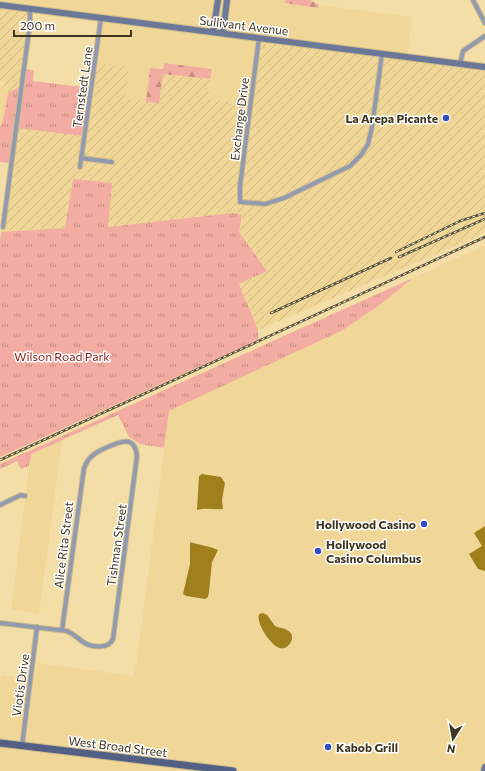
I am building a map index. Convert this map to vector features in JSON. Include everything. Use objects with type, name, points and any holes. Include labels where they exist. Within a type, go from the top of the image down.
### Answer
[{"type":"main road","points":[[213,32],[218,0]]},
{"type":"main road","points":[[222,33],[227,0]]},
{"type":"main road","name":"Sullivant Avenue","points":[[0,5],[485,67]]},
{"type":"main road","name":"West Broad Street","points":[[0,743],[233,771]]},
{"type":"main road","points":[[484,771],[485,767]]},
{"type":"street","points":[[474,0],[485,23]]},
{"type":"street","points":[[3,226],[30,23],[30,9]]},
{"type":"street","name":"Ternstedt Lane","points":[[80,167],[101,18]]},
{"type":"street","points":[[460,64],[463,51],[485,36]]},
{"type":"street","name":"Exchange Drive","points":[[260,38],[240,186],[240,202],[265,204],[284,198],[343,170],[350,166],[361,155],[368,144],[371,135],[382,54]]},
{"type":"street","points":[[81,158],[112,162]]},
{"type":"street","name":"Alice Rita Street","points":[[62,630],[82,477],[86,463],[91,456],[97,452],[119,442],[128,441],[134,445]]},
{"type":"street","name":"Tishman Street","points":[[62,630],[72,633],[85,643],[108,646],[114,639],[137,456],[137,450],[134,445]]},
{"type":"street","points":[[0,505],[21,495],[25,496]]},
{"type":"street","points":[[0,623],[62,630]]},
{"type":"street","name":"Viotis Drive","points":[[22,746],[37,628]]},
{"type":"shaded area","points":[[0,0],[286,0],[286,3],[318,8],[319,5],[412,17],[407,58],[249,105],[208,99],[212,69],[164,63],[163,69],[150,68],[146,102],[125,99],[93,63],[98,22],[0,9]]},
{"type":"shaded area","points":[[0,9],[32,13],[22,88],[19,87],[8,93],[3,82],[0,81]]},
{"type":"shaded area","points":[[258,39],[485,68],[485,233],[258,330],[239,284],[267,271],[239,232],[242,215],[233,213],[108,228],[73,179],[65,228],[1,232],[13,127],[83,136],[93,63],[129,67],[125,99],[159,103],[163,74],[210,79],[208,99],[249,105]]},
{"type":"shaded area","points":[[4,85],[8,93],[3,120],[0,127],[0,87]]},
{"type":"shaded area","name":"Hollywood Casino Columbus","points":[[485,245],[485,771],[0,771],[1,675],[34,680],[37,663],[134,676],[169,411],[343,330],[381,304],[413,278]]},
{"type":"shaded area","points":[[62,440],[39,614],[11,609],[31,454]]},
{"type":"shaded area","points":[[202,474],[221,477],[225,483],[222,500],[223,509],[197,510],[199,476]]},
{"type":"shaded area","points":[[485,526],[485,571],[478,569],[469,554],[482,546],[474,533]]},
{"type":"shaded area","points":[[190,542],[212,547],[218,550],[212,562],[209,592],[208,597],[205,599],[186,596],[183,594],[190,564]]},
{"type":"shaded area","points":[[263,613],[267,615],[275,626],[290,632],[292,635],[292,640],[288,646],[285,648],[279,648],[275,646],[264,633],[259,618],[259,614]]},
{"type":"green space","points":[[286,0],[310,0],[319,5],[318,8],[285,3]]},
{"type":"green space","points":[[164,63],[212,69],[210,79],[163,74],[159,103],[146,102],[150,68],[163,69]]},
{"type":"green space","points":[[25,69],[34,70],[33,81],[90,88],[83,136],[17,128]]},
{"type":"green space","points":[[19,87],[9,163],[0,162],[0,127],[3,120],[8,93]]},
{"type":"green space","name":"Wilson Road Park","points":[[73,179],[112,183],[108,227],[233,213],[242,215],[239,232],[267,271],[239,284],[258,330],[258,340],[0,457],[1,232],[65,228]]},
{"type":"green space","points":[[413,278],[381,304],[343,330],[169,411],[164,448],[140,444],[129,437],[118,415],[31,454],[29,466],[21,469],[17,461],[0,469],[0,464]]},
{"type":"railway","points":[[396,252],[460,221],[485,213]]},
{"type":"railway","points":[[399,257],[485,219]]},
{"type":"railway","points":[[0,460],[485,237]]},
{"type":"railway","points":[[271,313],[391,258]]},
{"type":"place","name":"La Arepa Picante","points":[[446,118]]},
{"type":"place","name":"Hollywood Casino","points":[[424,524]]},
{"type":"place","name":"Hollywood Casino Columbus","points":[[318,551]]},
{"type":"place","name":"Kabob Grill","points":[[328,747]]}]
